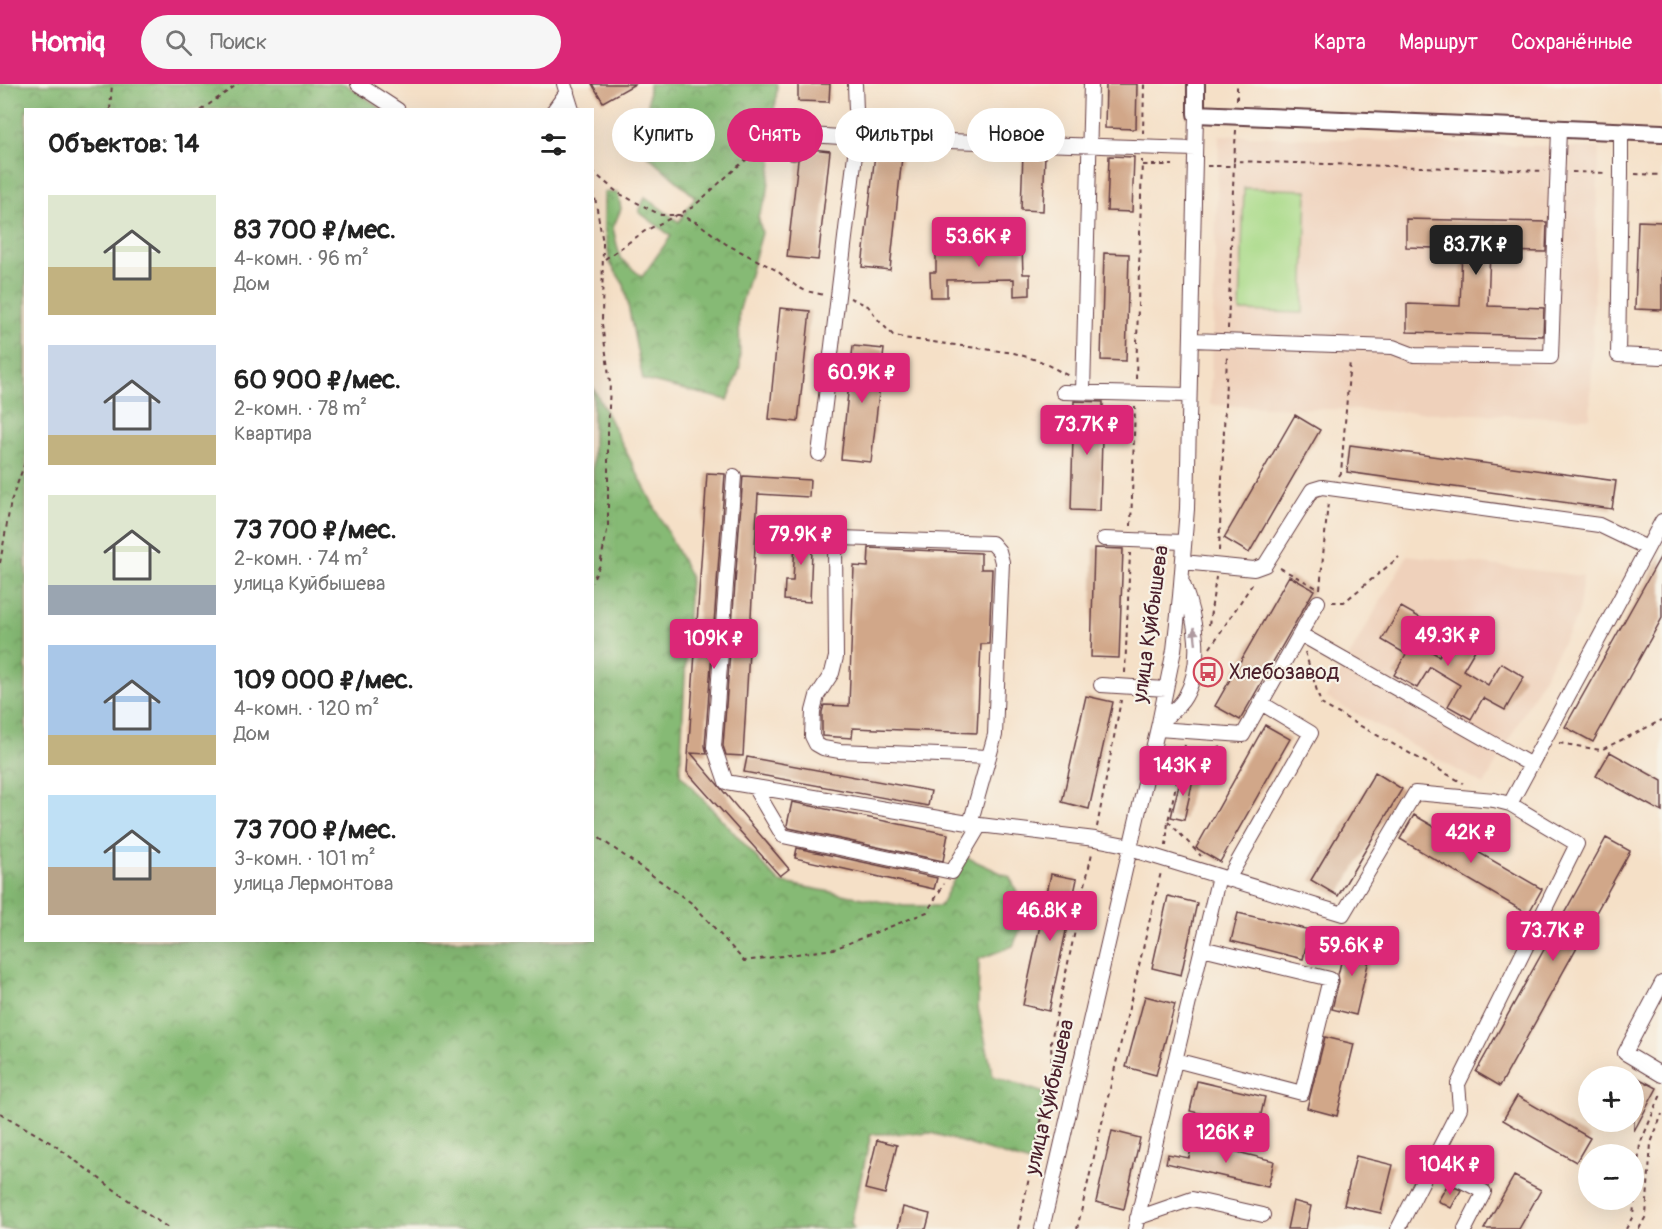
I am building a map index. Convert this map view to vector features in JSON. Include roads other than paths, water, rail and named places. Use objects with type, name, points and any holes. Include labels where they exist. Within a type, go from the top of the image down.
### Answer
[{"type":"main road","name":"улица Куйбышева","points":[[1196,84],[1196,114]]},
{"type":"main road","points":[[1196,114],[1662,133]]},
{"type":"street","points":[[358,84],[395,108]]},
{"type":"street","points":[[855,84],[856,108]]},
{"type":"street","points":[[1083,392],[1091,84]]},
{"type":"street","points":[[555,108],[565,88]]},
{"type":"street","points":[[565,88],[571,108]]},
{"type":"street","name":"улица Куйбышева","points":[[1042,1229],[1167,689],[1174,650],[1184,542],[1196,114]]},
{"type":"street","points":[[1191,340],[1393,347],[1413,355],[1551,357],[1559,129]]},
{"type":"street","points":[[1621,131],[1618,355],[1662,357]]},
{"type":"street","points":[[955,142],[1195,149]]},
{"type":"street","points":[[819,454],[854,162]]},
{"type":"street","points":[[1063,392],[1189,395]]},
{"type":"street","points":[[734,476],[714,747],[726,782],[975,825],[1095,839],[1130,847],[1343,914],[1415,793],[1494,800],[1510,804],[1577,844],[1458,1084],[1460,1108],[1398,1229]]},
{"type":"street","points":[[1183,562],[1254,569],[1266,563],[1312,490],[1322,487],[1599,525],[1647,548]]},
{"type":"street","points":[[1510,804],[1662,521]]},
{"type":"street","points":[[754,787],[783,836],[952,872],[975,825],[995,735],[1002,562],[999,551],[992,543],[840,538],[835,544],[836,657],[832,673],[817,696],[813,711],[812,736],[816,744],[840,751],[989,757]]},
{"type":"street","points":[[1104,539],[1184,542]]},
{"type":"street","points":[[1158,726],[1186,696],[1196,668],[1196,645],[1191,605],[1182,579]]},
{"type":"street","points":[[1158,726],[1243,735],[1319,596]]},
{"type":"street","points":[[1300,634],[1531,765]]},
{"type":"street","points":[[1101,685],[1167,689]]},
{"type":"street","points":[[1136,1224],[1202,948],[1223,877],[1311,733],[1261,703]]},
{"type":"street","points":[[1175,1060],[1302,1093],[1327,990],[1329,979],[1202,948]]},
{"type":"street","points":[[1662,983],[1625,1053],[1662,1075]]},
{"type":"street","points":[[1431,1165],[1484,1192],[1465,1229]]},
{"type":"street","points":[[1136,1224],[1192,1199],[1263,1215]]},
{"type":"place","name":"Хлебозавод","points":[[1208,672]]}]
